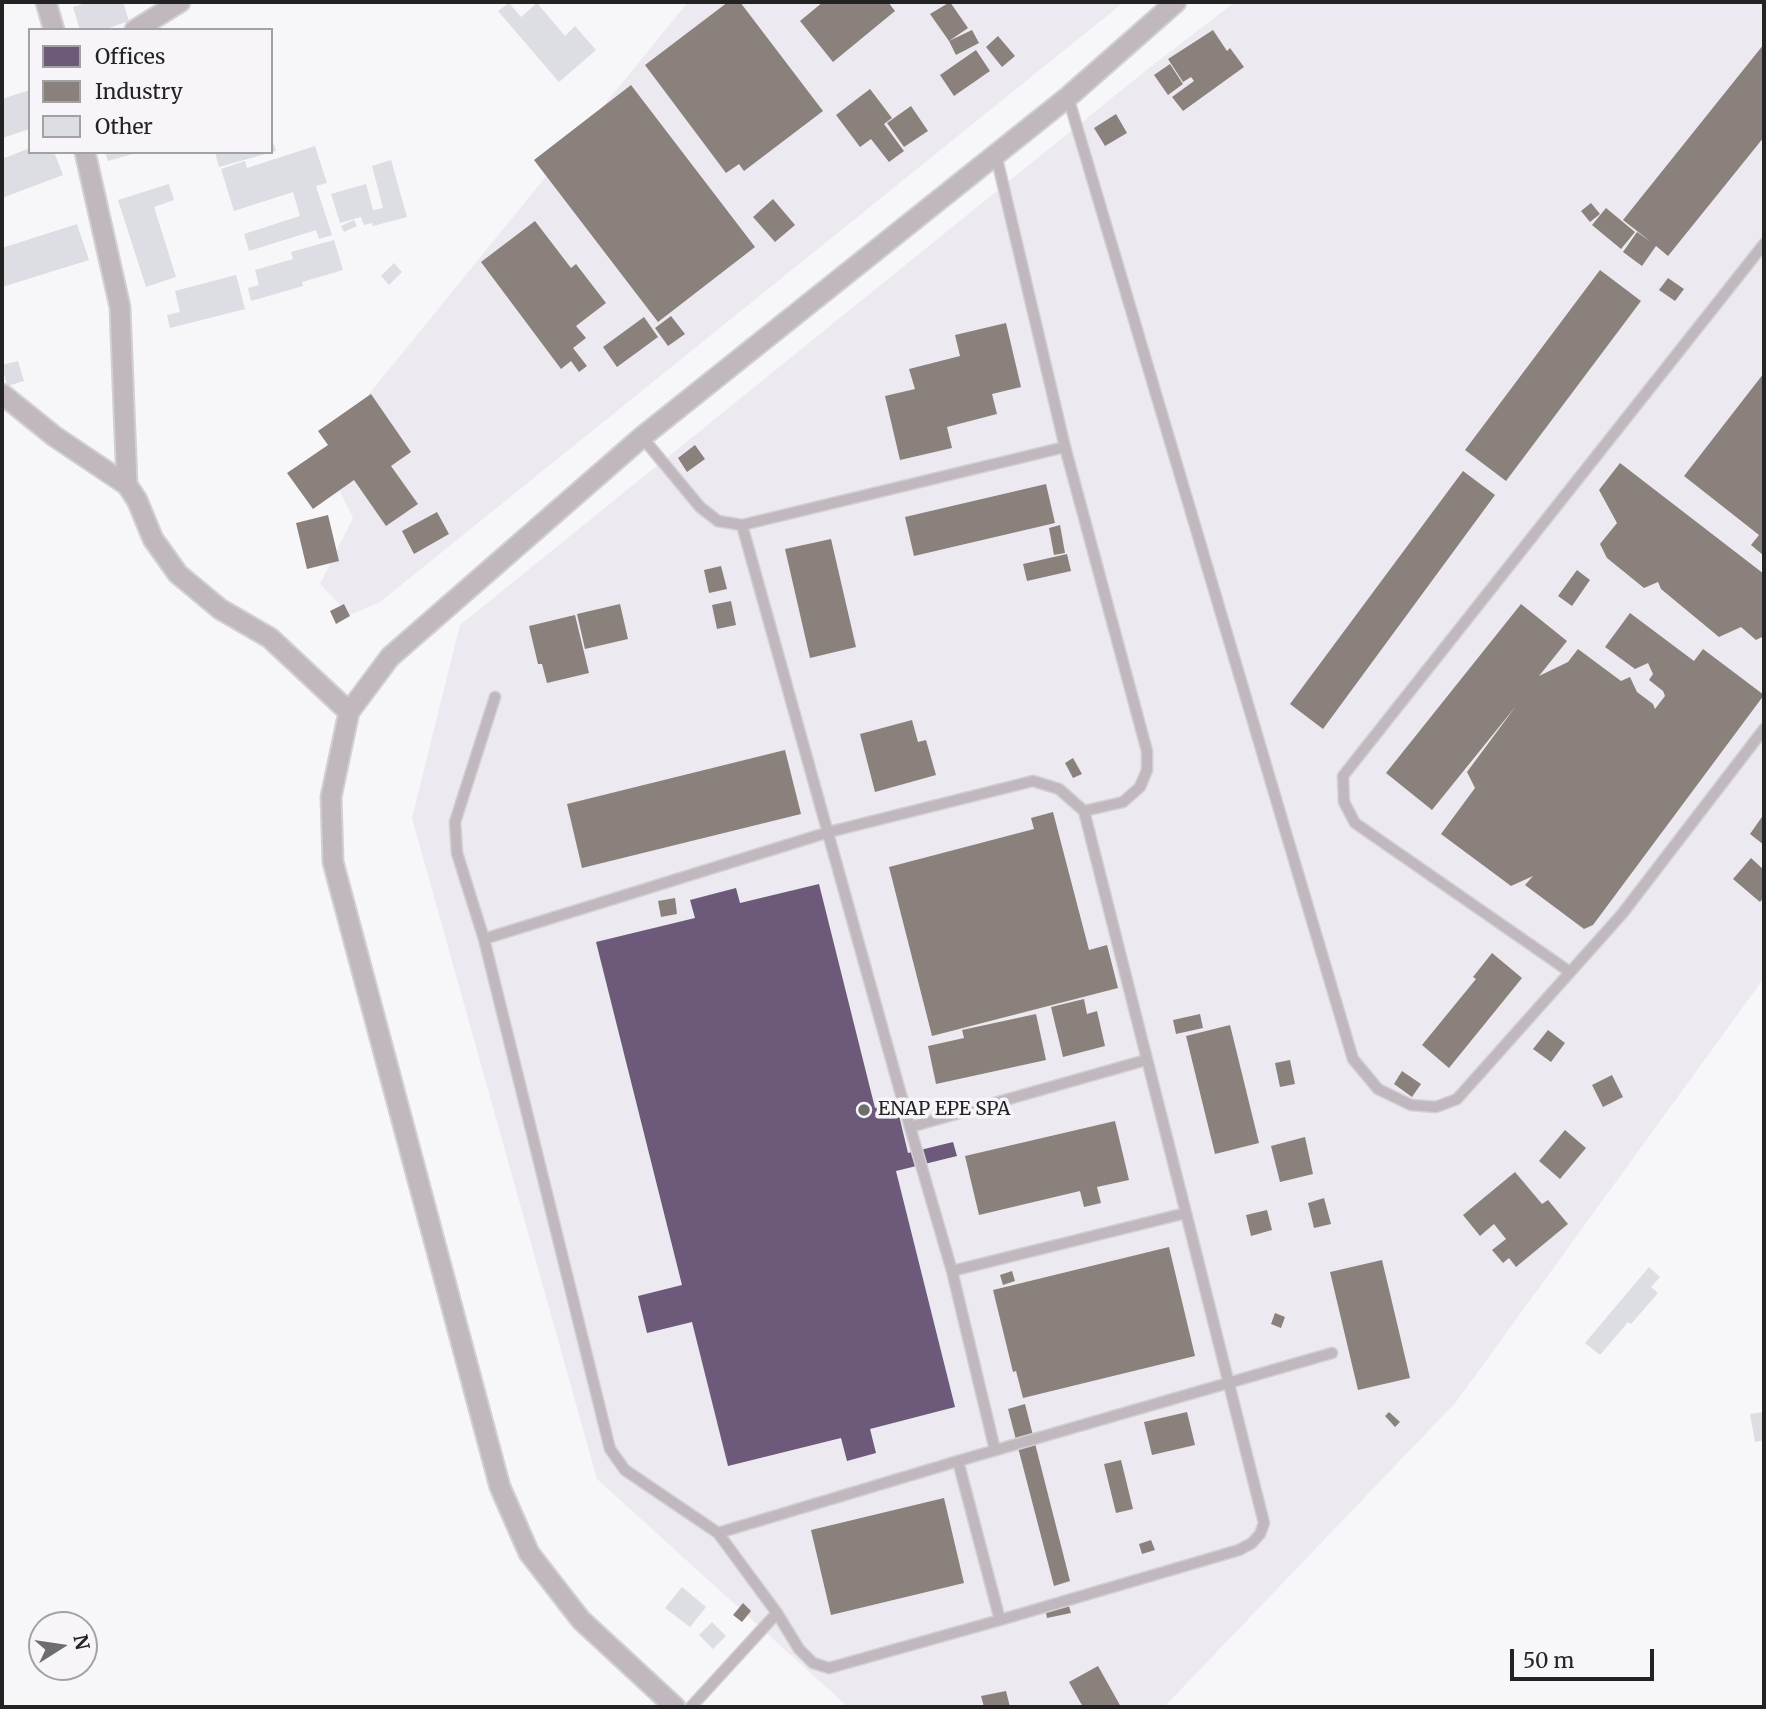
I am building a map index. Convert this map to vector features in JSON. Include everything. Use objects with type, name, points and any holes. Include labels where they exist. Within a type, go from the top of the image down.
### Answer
[{"type":"street","points":[[46,2],[53,28]]},
{"type":"street","points":[[138,28],[180,2]]},
{"type":"street","points":[[675,1707],[581,1620],[529,1553],[500,1488],[333,862],[331,797],[349,712],[390,657],[642,436],[1068,97],[1176,2]]},
{"type":"street","points":[[85,154],[120,307],[127,485]]},
{"type":"street","points":[[2,394],[54,436],[127,485],[137,500],[153,539],[178,574],[220,609],[270,638],[349,712]]},
{"type":"lane","points":[[1068,97],[1353,1059],[1378,1089],[1411,1105],[1436,1107],[1457,1099],[1622,914],[1764,729]]},
{"type":"lane","points":[[996,154],[1065,447],[1147,751],[1147,769],[1140,787],[1123,802],[1084,811]]},
{"type":"lane","points":[[1570,972],[1355,823],[1344,802],[1343,776],[1764,244]]},
{"type":"lane","points":[[642,436],[700,507],[718,521],[742,525],[1065,447]]},
{"type":"lane","points":[[742,525],[951,1271],[995,1450]]},
{"type":"lane","points":[[484,939],[829,832],[1034,781],[1059,789],[1084,811],[1230,1382],[1264,1523],[1260,1534],[1240,1550],[829,1668],[813,1663],[799,1649],[777,1613],[718,1533],[625,1470],[610,1449],[484,939],[457,853],[455,822],[495,697]]},
{"type":"lane","points":[[910,1127],[1146,1060]]},
{"type":"lane","points":[[951,1271],[1186,1213]]},
{"type":"lane","points":[[718,1533],[1332,1353]]},
{"type":"lane","points":[[958,1461],[1000,1620]]},
{"type":"lane","points":[[691,1707],[777,1613]]},
{"type":"shaded area","points":[[688,2],[1124,2],[380,602],[350,615],[320,584],[353,518],[321,453]]},
{"type":"shaded area","points":[[1235,2],[1764,2],[1764,978],[1456,1402],[1164,1707],[848,1707],[597,1479],[412,818],[460,625],[1149,68]]},
{"type":"building: Offices","points":[[819,884],[875,1108],[896,1103],[908,1153],[953,1142],[957,1156],[896,1171],[955,1407],[870,1429],[876,1453],[847,1461],[841,1438],[728,1466],[692,1322],[647,1333],[638,1296],[682,1285],[596,942],[695,918],[690,900],[736,888],[740,903]]},
{"type":"building: Industry","points":[[728,2],[740,2],[823,111],[744,171],[739,164],[726,173],[645,65]]},
{"type":"building: Industry","points":[[823,2],[888,2],[895,11],[833,62],[800,21]]},
{"type":"building: Industry","points":[[950,2],[968,28],[949,41],[930,14]]},
{"type":"building: Industry","points":[[972,30],[979,43],[956,55],[949,41]]},
{"type":"building: Industry","points":[[1213,30],[1227,51],[1230,48],[1244,67],[1183,111],[1172,97],[1194,81],[1191,77],[1183,82],[1168,59]]},
{"type":"building: Industry","points":[[998,36],[1015,56],[1002,67],[986,47]]},
{"type":"building: Industry","points":[[1764,44],[1764,137],[1668,256],[1656,246],[1642,266],[1623,252],[1637,232],[1651,242],[1623,220]]},
{"type":"building: Industry","points":[[976,50],[990,71],[954,96],[940,75]]},
{"type":"building: Industry","points":[[1170,64],[1183,84],[1168,95],[1154,75]]},
{"type":"building: Industry","points":[[631,85],[755,247],[658,322],[534,160]]},
{"type":"building: Industry","points":[[870,89],[892,118],[884,124],[904,151],[889,162],[871,139],[860,147],[836,115]]},
{"type":"building: Industry","points":[[911,106],[928,131],[904,147],[887,123]]},
{"type":"building: Industry","points":[[1116,114],[1127,133],[1105,146],[1094,128]]},
{"type":"building: Industry","points":[[773,199],[795,225],[775,242],[753,217]]},
{"type":"building: Industry","points":[[1591,203],[1600,214],[1590,222],[1581,211]]},
{"type":"building: Industry","points":[[1606,208],[1635,232],[1621,249],[1592,225]]},
{"type":"building: Industry","points":[[535,221],[571,268],[576,264],[606,303],[576,326],[586,338],[573,348],[587,366],[579,372],[571,361],[561,369],[481,262]]},
{"type":"building: Industry","points":[[1600,270],[1641,301],[1506,481],[1465,450]]},
{"type":"building: Industry","points":[[1668,278],[1684,289],[1675,301],[1659,290]]},
{"type":"building: Industry","points":[[671,316],[685,334],[668,346],[655,328]]},
{"type":"building: Industry","points":[[644,317],[658,337],[617,367],[603,347]]},
{"type":"building: Industry","points":[[1006,323],[1021,387],[992,394],[997,414],[947,427],[952,448],[900,460],[885,396],[915,389],[909,369],[960,356],[955,335]]},
{"type":"building: Industry","points":[[1764,373],[1763,555],[1751,545],[1759,535],[1684,476]]},
{"type":"building: Industry","points":[[371,394],[411,452],[391,466],[418,504],[386,526],[354,480],[313,509],[287,473],[328,445],[318,431]]},
{"type":"building: Industry","points":[[695,445],[705,459],[687,472],[678,458]]},
{"type":"building: Industry","points":[[1620,463],[1764,574],[1764,636],[1756,640],[1741,627],[1719,637],[1661,589],[1658,582],[1644,588],[1607,558],[1600,544],[1617,523],[1599,490]]},
{"type":"building: Industry","points":[[1463,471],[1495,495],[1323,729],[1290,704]]},
{"type":"building: Industry","points":[[1046,484],[1055,523],[914,556],[905,517]]},
{"type":"building: Industry","points":[[437,512],[449,534],[414,554],[402,531]]},
{"type":"building: Industry","points":[[328,515],[339,561],[307,569],[296,523]]},
{"type":"building: Industry","points":[[1060,525],[1065,553],[1054,555],[1049,528]]},
{"type":"building: Industry","points":[[831,539],[856,647],[810,658],[785,549]]},
{"type":"building: Industry","points":[[1067,554],[1071,571],[1027,581],[1023,564]]},
{"type":"building: Industry","points":[[721,566],[727,589],[709,593],[704,570]]},
{"type":"building: Industry","points":[[1577,570],[1590,580],[1572,606],[1558,596]]},
{"type":"building: Industry","points":[[731,601],[736,625],[717,629],[712,605]]},
{"type":"building: Industry","points":[[344,604],[350,616],[336,624],[330,611]]},
{"type":"building: Industry","points":[[620,604],[628,639],[585,649],[577,614]]},
{"type":"building: Industry","points":[[1521,604],[1567,641],[1539,676],[1568,662],[1578,649],[1621,681],[1630,677],[1637,692],[1653,704],[1655,709],[1665,696],[1663,691],[1649,680],[1653,674],[1648,663],[1635,669],[1605,647],[1630,613],[1694,661],[1703,649],[1764,695],[1593,925],[1584,929],[1525,885],[1533,876],[1511,886],[1441,834],[1475,788],[1467,772],[1516,706],[1432,810],[1386,773]]},
{"type":"building: Industry","points":[[575,615],[589,673],[547,683],[542,664],[538,664],[529,626]]},
{"type":"building: Industry","points":[[912,720],[918,742],[926,740],[936,775],[875,792],[860,734]]},
{"type":"building: Industry","points":[[785,750],[801,814],[582,868],[567,804]]},
{"type":"building: Industry","points":[[1073,758],[1082,774],[1073,778],[1065,763]]},
{"type":"building: Industry","points":[[1053,812],[1089,950],[1107,945],[1118,988],[932,1036],[889,867],[1034,829],[1031,818]]},
{"type":"building: Industry","points":[[1764,814],[1764,845],[1750,834]]},
{"type":"building: Industry","points":[[1751,858],[1764,870],[1764,897],[1760,902],[1733,879]]},
{"type":"building: Industry","points":[[675,898],[677,914],[661,917],[658,901]]},
{"type":"building: Industry","points":[[1492,953],[1522,978],[1449,1068],[1422,1045],[1476,979],[1473,977]]},
{"type":"building: Industry","points":[[1084,999],[1087,1014],[1097,1011],[1105,1046],[1063,1057],[1051,1007]]},
{"type":"building: Industry","points":[[1036,1014],[1046,1060],[936,1084],[928,1046],[964,1038],[962,1030]]},
{"type":"building: Industry","points":[[1200,1014],[1203,1028],[1176,1034],[1173,1020]]},
{"type":"building: Industry","points":[[1230,1025],[1259,1143],[1215,1154],[1186,1036]]},
{"type":"building: Industry","points":[[1548,1030],[1565,1043],[1551,1062],[1533,1049]]},
{"type":"building: Industry","points":[[1290,1060],[1295,1084],[1280,1087],[1275,1063]]},
{"type":"building: Industry","points":[[1402,1071],[1421,1084],[1412,1097],[1394,1084]]},
{"type":"building: Industry","points":[[1612,1075],[1623,1097],[1603,1107],[1592,1085]]},
{"type":"building: Industry","points":[[1115,1121],[1129,1180],[1097,1187],[1101,1203],[1084,1207],[1080,1191],[979,1215],[965,1156]]},
{"type":"building: Industry","points":[[1565,1130],[1586,1148],[1560,1179],[1539,1161]]},
{"type":"building: Industry","points":[[1305,1137],[1313,1174],[1280,1182],[1271,1146]]},
{"type":"building: Industry","points":[[1515,1172],[1542,1204],[1548,1200],[1568,1224],[1516,1267],[1509,1258],[1503,1263],[1492,1250],[1506,1239],[1494,1224],[1480,1236],[1463,1215]]},
{"type":"building: Industry","points":[[1324,1198],[1331,1224],[1314,1228],[1308,1203]]},
{"type":"building: Industry","points":[[1267,1210],[1272,1230],[1251,1236],[1246,1215]]},
{"type":"building: Industry","points":[[1169,1247],[1195,1356],[1023,1398],[1016,1371],[1013,1372],[993,1290]]},
{"type":"building: Industry","points":[[1382,1260],[1410,1378],[1358,1390],[1330,1272]]},
{"type":"building: Industry","points":[[1012,1271],[1015,1281],[1003,1285],[1000,1275]]},
{"type":"building: Industry","points":[[1275,1313],[1285,1317],[1281,1328],[1271,1324]]},
{"type":"building: Industry","points":[[1025,1404],[1070,1581],[1054,1586],[1008,1409]]},
{"type":"building: Industry","points":[[1187,1412],[1195,1445],[1152,1455],[1144,1422]]},
{"type":"building: Industry","points":[[1389,1412],[1400,1422],[1395,1427],[1385,1416]]},
{"type":"building: Industry","points":[[1121,1460],[1133,1509],[1116,1513],[1104,1464]]},
{"type":"building: Industry","points":[[944,1498],[964,1583],[831,1615],[811,1530]]},
{"type":"building: Industry","points":[[1151,1540],[1155,1550],[1142,1554],[1139,1544]]},
{"type":"building: Industry","points":[[743,1603],[751,1611],[742,1622],[733,1615]]},
{"type":"building: Industry","points":[[1068,1603],[1071,1613],[1047,1618],[1045,1608]]},
{"type":"building: Industry","points":[[1098,1666],[1121,1707],[1083,1707],[1069,1682]]},
{"type":"building: Industry","points":[[1006,1691],[1010,1707],[984,1707],[981,1696]]},
{"type":"building: Other","points":[[89,2],[123,2],[129,21],[109,28],[79,28],[73,7]]},
{"type":"building: Other","points":[[509,3],[521,17],[537,3],[565,36],[575,26],[596,50],[559,82],[498,11]]},
{"type":"building: Other","points":[[28,91],[28,130],[2,138],[2,99]]},
{"type":"building: Other","points":[[315,146],[327,183],[316,186],[332,235],[319,239],[316,230],[249,251],[244,234],[300,216],[293,192],[234,211],[221,169],[245,161],[247,168]]},
{"type":"building: Other","points":[[28,149],[28,154],[55,154],[63,175],[2,198],[2,159]]},
{"type":"building: Other","points":[[106,154],[132,154],[108,161]]},
{"type":"building: Other","points":[[216,154],[265,154],[219,167]]},
{"type":"building: Other","points":[[391,160],[407,217],[373,226],[372,223],[364,225],[361,217],[340,223],[331,194],[366,184],[373,210],[383,208],[372,166]]},
{"type":"building: Other","points":[[169,184],[174,200],[154,207],[176,277],[146,287],[118,200]]},
{"type":"building: Other","points":[[354,220],[357,226],[344,232],[341,226]]},
{"type":"building: Other","points":[[77,224],[89,260],[2,287],[2,248]]},
{"type":"building: Other","points":[[334,240],[343,270],[302,282],[303,286],[251,301],[248,288],[259,285],[255,270],[293,259],[291,252]]},
{"type":"building: Other","points":[[394,263],[402,272],[389,285],[381,276]]},
{"type":"building: Other","points":[[236,275],[245,309],[170,328],[167,315],[180,312],[175,291]]},
{"type":"building: Other","points":[[18,361],[24,381],[7,386],[2,365]]},
{"type":"building: Other","points":[[1649,1267],[1660,1277],[1651,1287],[1658,1293],[1600,1355],[1585,1343]]},
{"type":"building: Other","points":[[1764,1412],[1764,1440],[1755,1442],[1750,1414]]},
{"type":"building: Other","points":[[682,1587],[706,1607],[690,1627],[665,1608]]},
{"type":"building: Other","points":[[712,1622],[726,1636],[713,1649],[699,1635]]},
{"type":"place","name":"ENAP EPE SPA","points":[[864,1110]]}]
